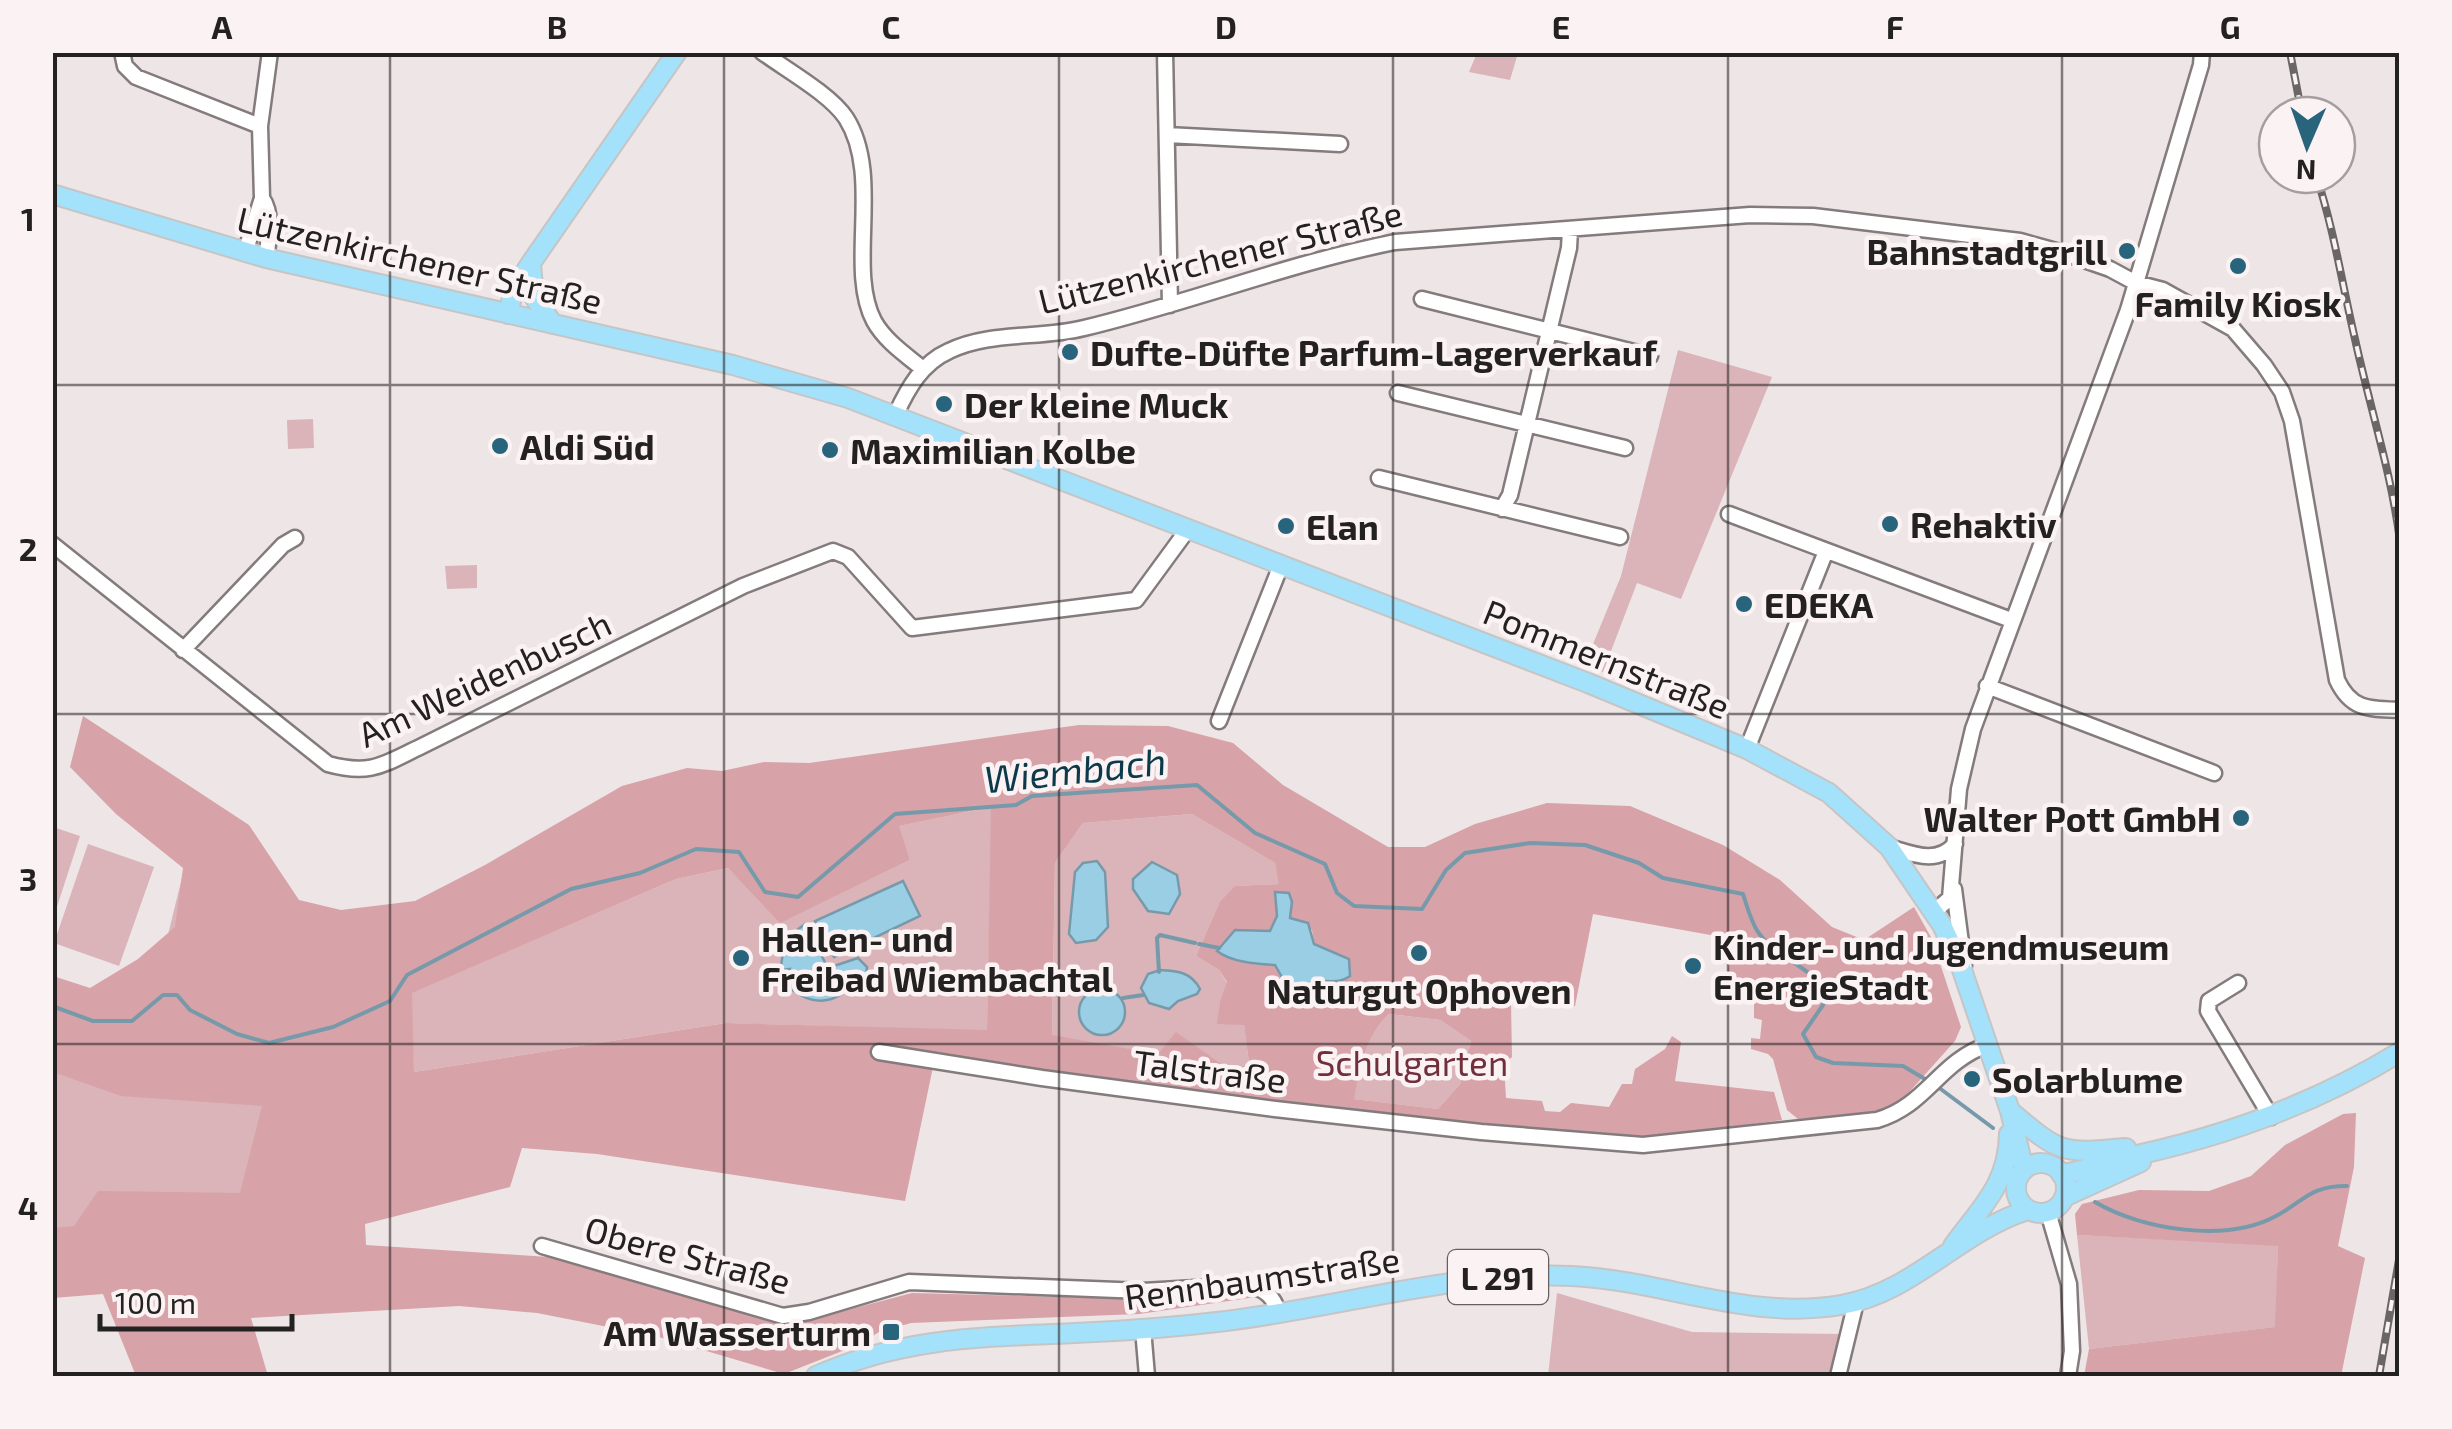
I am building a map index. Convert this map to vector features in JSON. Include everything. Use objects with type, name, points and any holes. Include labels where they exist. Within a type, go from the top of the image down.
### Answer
[{"type":"main road","points":[[508,314],[514,289],[530,263],[677,52]]},
{"type":"main road","name":"Lützenkirchener Straße","points":[[52,194],[245,253],[751,369],[896,414]]},
{"type":"main road","points":[[530,263],[534,297],[553,324]]},
{"type":"main road","name":"Pommernstraße","points":[[896,414],[1588,683],[1747,749],[1829,793],[1890,847],[1934,912],[1965,979],[2010,1111]]},
{"type":"main road","points":[[2061,1174],[2160,1152],[2271,1117],[2400,1052]]},
{"type":"main road","points":[[2010,1111],[2044,1140],[2063,1149],[2084,1152],[2143,1146],[2160,1152]]},
{"type":"main road","points":[[2010,1111],[2042,1164],[2061,1174],[2065,1182],[2064,1197],[2048,1212],[2028,1210],[2016,1191],[2024,1170],[2042,1164]]},
{"type":"main road","points":[[2010,1111],[2024,1170]]},
{"type":"main road","points":[[1946,1255],[1999,1184],[2008,1155],[2010,1111]]},
{"type":"main road","points":[[2064,1197],[2160,1152]]},
{"type":"main road","name":"Rennbaumstraße","points":[[820,1375],[900,1347],[940,1340],[1143,1330],[1279,1313],[1497,1277],[1540,1275],[1618,1281],[1718,1302],[1774,1308],[1807,1309],[1856,1302],[1908,1282],[2006,1205],[2016,1191]]},
{"type":"main road","name":"Rennbaumstraße","points":[[1946,1255],[2028,1210]]},
{"type":"street","points":[[122,52],[125,66],[136,77],[260,126]]},
{"type":"street","points":[[245,253],[262,198],[260,126],[270,52]]},
{"type":"street","points":[[762,52],[845,117],[861,160],[865,279],[870,310],[885,336],[923,369]]},
{"type":"street","points":[[1165,52],[1170,304]]},
{"type":"street","points":[[1934,912],[1950,898],[1966,754],[1987,686],[2136,283],[2202,65],[2202,52]]},
{"type":"street","points":[[1167,135],[1340,144]]},
{"type":"street","points":[[262,198],[267,205],[266,258]]},
{"type":"street","name":"Lützenkirchener Straße","points":[[896,414],[923,369],[962,345],[1080,330],[1346,252],[1394,242],[1736,216],[1813,216],[2020,242],[2082,259],[2136,283],[2163,290],[2233,329],[2257,354],[2282,392],[2292,420],[2337,680],[2344,695],[2357,704],[2400,710]]},
{"type":"street","points":[[1502,509],[1510,495],[1570,230]]},
{"type":"street","points":[[1422,299],[1650,356]]},
{"type":"street","points":[[1398,393],[1624,448]]},
{"type":"street","points":[[1378,478],[1620,537]]},
{"type":"street","points":[[1730,514],[2012,620]]},
{"type":"street","name":"Am Weidenbusch","points":[[52,544],[328,764],[352,771],[372,769],[743,586],[832,552],[848,558],[912,628],[1136,600],[1188,528]]},
{"type":"street","points":[[182,650],[283,545],[295,538]]},
{"type":"street","points":[[1747,749],[1826,551]]},
{"type":"street","points":[[1219,721],[1281,565]]},
{"type":"street","points":[[1987,686],[2214,773]]},
{"type":"street","points":[[1890,847],[1933,857],[1942,856],[1955,844]]},
{"type":"street","points":[[1953,883],[1965,979]]},
{"type":"street","points":[[2238,983],[2209,1001],[2208,1011],[2271,1117]]},
{"type":"street","name":"Talstraße","points":[[879,1052],[1275,1108],[1643,1146],[1877,1120],[1906,1109],[1952,1063],[1987,1045]]},
{"type":"street","points":[[2048,1212],[2069,1284],[2072,1351],[2068,1376]]},
{"type":"street","name":"Obere Straße","points":[[542,1246],[784,1316],[810,1312],[908,1282],[1143,1291],[1249,1285],[1274,1298],[1279,1313]]},
{"type":"street","points":[[1838,1376],[1856,1302]]},
{"type":"street","points":[[1143,1330],[1146,1376]]},
{"type":"green space","points":[[1477,53],[1518,53],[1510,80],[1469,72]]},
{"type":"green space","points":[[1678,350],[1772,377],[1681,599],[1637,583],[1603,672],[1584,666],[1621,576]]},
{"type":"green space","points":[[313,419],[314,448],[288,449],[287,420]]},
{"type":"green space","points":[[477,565],[477,588],[447,589],[445,566]]},
{"type":"green space","points":[[992,807],[987,1031],[726,1023],[414,1072],[412,1032],[270,1194],[53,1274],[53,983],[83,993],[165,947],[188,853],[416,991],[676,879],[728,868],[781,922],[910,860],[898,826]]},
{"type":"green space","points":[[1192,814],[1275,863],[1280,884],[1236,886],[1220,901],[1196,956],[1219,970],[1227,983],[1220,1000],[1218,1024],[1244,1024],[1249,1063],[1232,1071],[1177,1033],[1158,1054],[1052,1036],[1055,863],[1083,823]]},
{"type":"green space","points":[[52,827],[80,836],[53,919]]},
{"type":"green space","points":[[88,844],[154,867],[119,966],[54,943]]},
{"type":"green space","name":"Schulgarten","points":[[1389,1014],[1440,1020],[1471,1041],[1460,1084],[1438,1109],[1353,1099],[1369,1043]]},
{"type":"green space","points":[[2077,1235],[2278,1245],[2276,1327],[2089,1349]]},
{"type":"green space","points":[[1557,1293],[1692,1332],[1844,1334],[1832,1376],[1548,1376]]},
{"type":"shaded area","points":[[83,716],[249,825],[299,900],[341,910],[415,901],[622,786],[687,768],[722,771],[764,762],[809,763],[1079,725],[1168,726],[1233,743],[1283,785],[1388,847],[1425,847],[1475,824],[1547,803],[1630,806],[1723,845],[1780,880],[1832,927],[1864,940],[1914,907],[1932,939],[1961,1027],[1955,1041],[1891,1108],[1798,1119],[1787,1110],[1773,1059],[1751,1049],[1751,1038],[1760,1039],[1762,1020],[1754,1018],[1754,995],[1725,988],[1733,939],[1593,914],[1575,1006],[1511,1003],[1512,1057],[1504,1064],[1506,1098],[1542,1101],[1545,1111],[1560,1112],[1571,1103],[1609,1107],[1622,1084],[1632,1084],[1635,1069],[1665,1049],[1672,1036],[1681,1042],[1675,1081],[1774,1092],[1782,1120],[1645,1139],[1480,1126],[933,1067],[905,1201],[597,1154],[522,1148],[510,1187],[365,1224],[366,1245],[548,1257],[751,1314],[798,1323],[912,1293],[1142,1299],[1215,1294],[1263,1296],[1139,1314],[911,1323],[879,1332],[860,1344],[784,1374],[659,1337],[537,1313],[459,1306],[251,1318],[268,1376],[136,1376],[103,1294],[53,1298],[53,1228],[74,1226],[98,1191],[240,1193],[262,1106],[121,1096],[53,1072],[53,976],[90,988],[138,959],[175,927],[183,868],[116,814],[70,767]],"holes":[[[991,807],[987,1030],[726,1023],[414,1072],[412,993],[676,879],[728,868],[780,923],[910,860],[899,826]],[[1192,814],[1275,863],[1279,884],[1235,886],[1220,901],[1196,956],[1219,970],[1227,982],[1217,1024],[1244,1025],[1249,1063],[1232,1071],[1176,1032],[1158,1054],[1052,1035],[1055,863],[1083,823]],[[1275,892],[1292,902],[1289,918],[1312,930],[1314,944],[1349,959],[1350,976],[1283,991],[1283,979],[1275,965],[1250,964],[1223,956],[1246,930],[1270,932],[1277,916]],[[1389,1014],[1440,1020],[1471,1041],[1460,1084],[1438,1109],[1354,1099],[1365,1053]]]},
{"type":"shaded area","points":[[2356,1113],[2354,1167],[2338,1246],[2365,1258],[2341,1376],[2084,1376],[2089,1349],[2275,1327],[2278,1246],[2077,1235],[2075,1214],[2082,1204],[2139,1190],[2209,1191],[2251,1176],[2285,1145],[2343,1114]]},
{"type":"water","points":[[1097,861],[1105,872],[1108,927],[1096,940],[1076,943],[1069,934],[1075,872],[1083,863]]},
{"type":"water","points":[[1152,862],[1177,875],[1180,894],[1169,914],[1148,911],[1133,889],[1133,879]]},
{"type":"water","points":[[903,881],[920,916],[834,957],[815,921]]},
{"type":"water","points":[[1275,892],[1289,893],[1290,918],[1308,923],[1314,944],[1349,959],[1350,976],[1283,992],[1283,979],[1275,965],[1236,960],[1217,951],[1235,930],[1270,931],[1277,916]]},
{"type":"water","points":[[805,924],[828,968],[858,958],[867,967],[866,975],[839,996],[821,1001],[802,996],[791,989],[790,969],[781,970],[786,943]]},
{"type":"water","points":[[1160,970],[1183,974],[1200,989],[1169,1009],[1149,1003],[1141,988],[1148,974]]},
{"type":"water","points":[[1102,989],[1119,995],[1125,1012],[1119,1029],[1102,1035],[1085,1029],[1079,1012],[1085,995]]},
{"type":"waterway","name":"Wiembach","points":[[52,1006],[93,1021],[132,1021],[163,995],[177,995],[190,1010],[237,1034],[269,1043],[333,1027],[390,1001],[407,975],[571,889],[640,873],[696,849],[739,852],[765,892],[798,897],[895,814],[1016,805],[1032,796],[1197,785],[1255,833],[1325,864],[1337,893],[1354,906],[1422,909],[1446,870],[1465,853],[1530,843],[1585,845],[1639,863],[1663,878],[1743,894],[1753,924],[1765,941],[1825,990],[1823,1005],[1803,1034],[1816,1057],[1833,1063],[1903,1066],[1930,1082]]},
{"type":"waterway","points":[[1159,972],[1160,935],[1195,943]]},
{"type":"waterway","points":[[1199,944],[1219,948]]},
{"type":"waterway","points":[[1123,998],[1143,995]]},
{"type":"waterway","name":"Wiembach","points":[[1938,1087],[1993,1128]]},
{"type":"waterway","name":"Wiembach","points":[[2095,1202],[2136,1220],[2210,1231],[2256,1224],[2316,1191],[2347,1186]]},
{"type":"railway","points":[[2290,52],[2298,95]]},
{"type":"railway","points":[[2322,195],[2386,465],[2400,541]]},
{"type":"railway","points":[[2379,1376],[2400,1254]]},
{"type":"place","name":"Bahnstadtgrill","points":[[2127,251]]},
{"type":"place","name":"Family Kiosk","points":[[2238,266]]},
{"type":"place","name":"Dufte-Düfte Parfum-Lagerverkauf","points":[[1070,352]]},
{"type":"place","name":"Der kleine Muck","points":[[944,404]]},
{"type":"place","name":"Aldi Süd","points":[[500,446]]},
{"type":"place","name":"Maximilian Kolbe","points":[[830,450]]},
{"type":"place","name":"Rehaktiv","points":[[1890,524]]},
{"type":"place","name":"Elan","points":[[1286,526]]},
{"type":"place","name":"EDEKA","points":[[1744,604]]},
{"type":"place","name":"Walter Pott GmbH","points":[[2241,818]]},
{"type":"place","name":"Naturgut Ophoven","points":[[1419,953]]},
{"type":"place","name":"Hallen- und Freibad Wiembachtal","points":[[741,958]]},
{"type":"place","name":"Kinder- und Jugendmuseum EnergieStadt","points":[[1693,966]]},
{"type":"place","name":"Solarblume","points":[[1972,1079]]},
{"type":"place","name":"Am Wasserturm","points":[[891,1332]]}]
